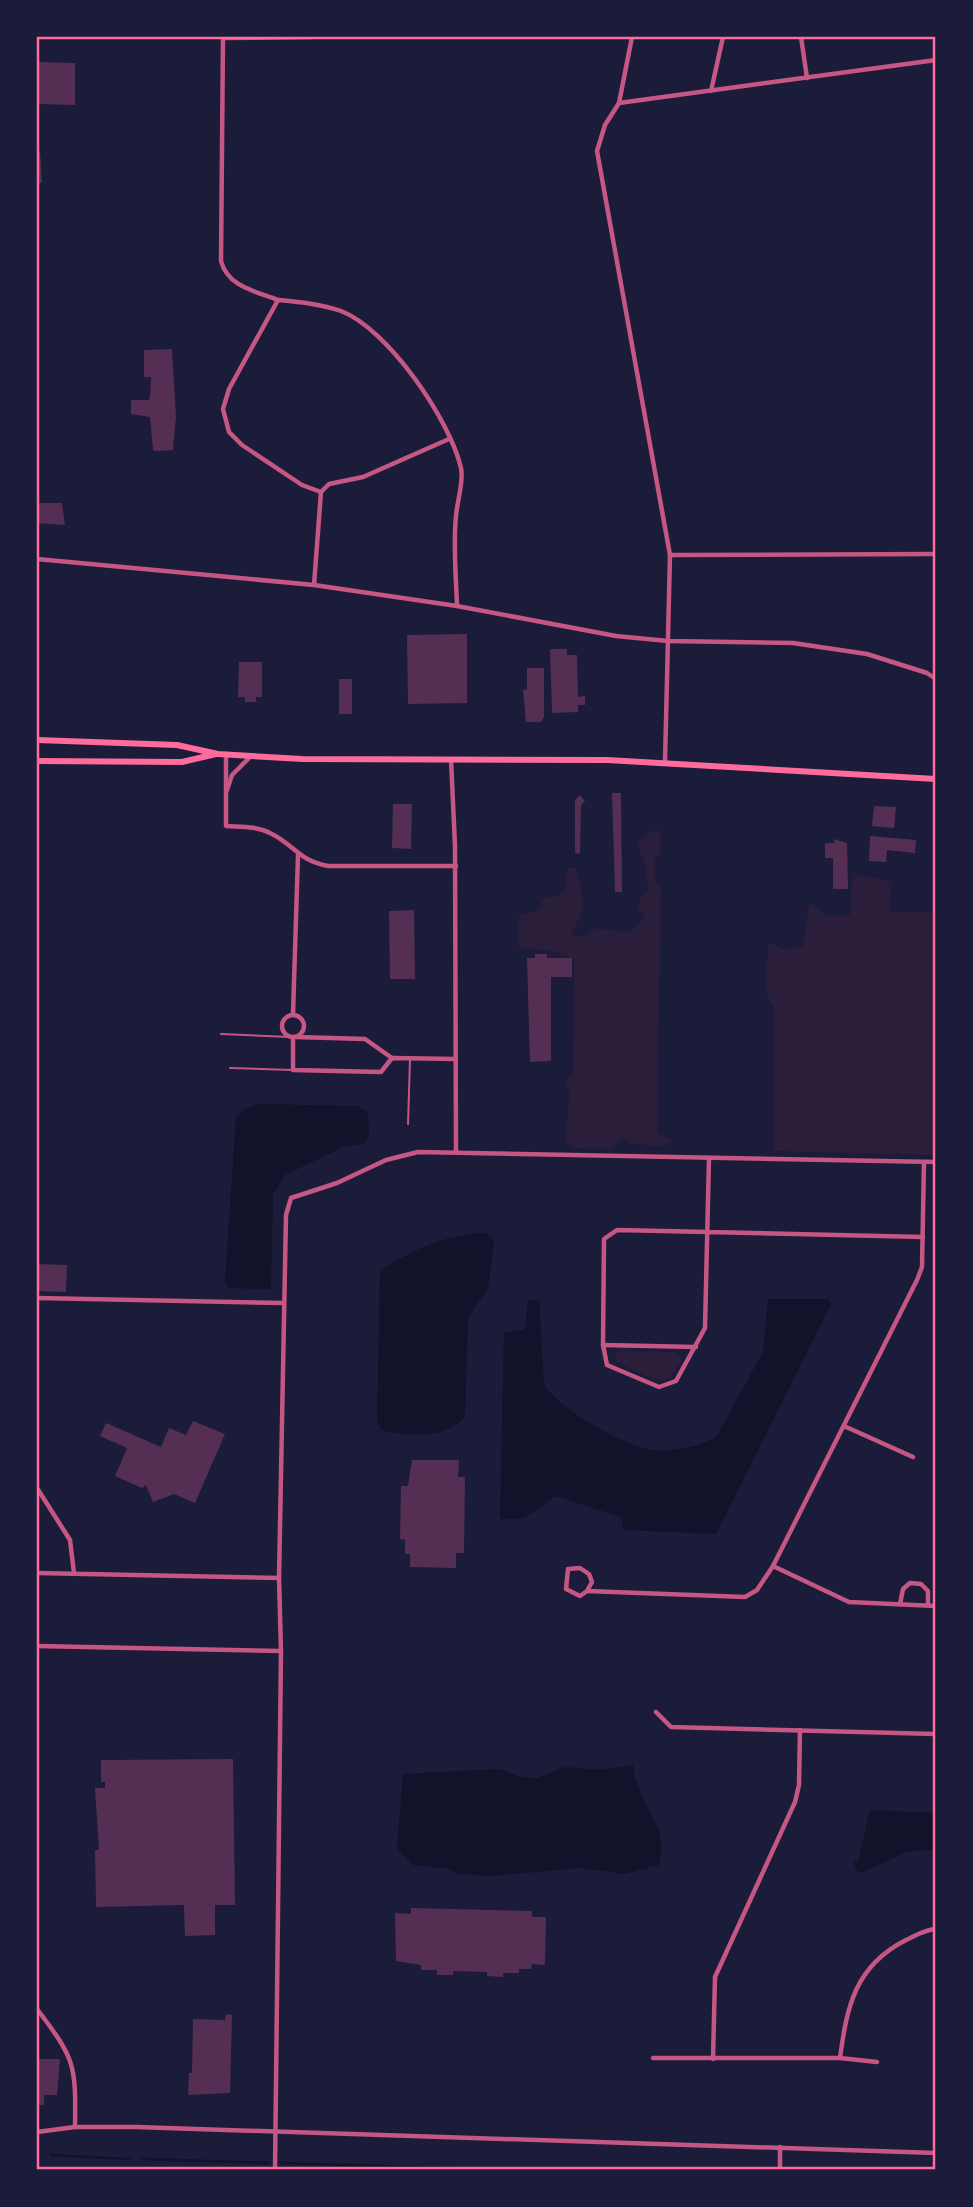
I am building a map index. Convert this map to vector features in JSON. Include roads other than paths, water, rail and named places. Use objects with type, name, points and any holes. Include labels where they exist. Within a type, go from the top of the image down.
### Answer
[{"type":"main road","points":[[37,740],[177,745],[218,754],[665,762],[936,779]]},
{"type":"main road","points":[[37,761],[182,762],[218,754]]},
{"type":"street","points":[[311,37],[223,37],[221,261],[225,274],[240,286],[278,300],[342,312],[373,330],[403,365],[449,439],[462,470],[456,517],[457,606]]},
{"type":"street","points":[[632,37],[619,103],[605,125],[597,151],[670,555],[665,762]]},
{"type":"street","points":[[711,91],[723,37]]},
{"type":"street","points":[[802,37],[807,78]]},
{"type":"street","points":[[619,103],[936,60]]},
{"type":"street","points":[[278,300],[229,389],[223,409],[229,432],[242,445],[302,485],[321,492]]},
{"type":"street","points":[[314,585],[321,492],[329,484],[363,477],[449,439]]},
{"type":"street","points":[[670,555],[936,554]]},
{"type":"street","points":[[37,559],[314,585],[457,606],[615,636],[668,641],[793,643],[867,654],[936,679]]},
{"type":"street","points":[[226,754],[226,826],[259,829],[272,834],[307,862],[328,866],[456,866]]},
{"type":"street","points":[[226,795],[232,775],[251,755]]},
{"type":"street","points":[[451,759],[456,866],[456,1151]]},
{"type":"street","points":[[293,1014],[298,855]]},
{"type":"street","points":[[293,1037],[304,1031],[305,1023],[301,1017],[293,1014],[287,1016],[282,1025],[293,1037],[293,1070],[381,1072],[392,1058]]},
{"type":"street","points":[[293,1037],[365,1039],[392,1058],[456,1059]]},
{"type":"street","points":[[275,2170],[281,1651],[279,1578],[284,1303],[286,1215],[294,1196],[337,1183],[386,1160],[418,1152],[936,1162]]},
{"type":"street","points":[[709,1158],[708,1232],[705,1328],[676,1381],[659,1387],[607,1365],[603,1345],[604,1238],[617,1230],[708,1232],[923,1237]]},
{"type":"street","points":[[587,1591],[592,1582],[589,1574],[580,1568],[568,1569],[566,1589],[580,1596],[587,1591],[733,1598],[745,1597],[757,1590],[773,1566],[917,1280],[922,1267],[924,1162]]},
{"type":"street","points":[[37,1298],[284,1303]]},
{"type":"street","points":[[603,1345],[696,1347]]},
{"type":"street","points":[[844,1426],[913,1457]]},
{"type":"street","points":[[37,1488],[70,1540],[74,1573]]},
{"type":"street","points":[[773,1566],[849,1602],[936,1606]]},
{"type":"street","points":[[37,1573],[279,1578]]},
{"type":"street","points":[[900,1604],[903,1588],[909,1583],[922,1584],[928,1591],[928,1605]]},
{"type":"street","points":[[37,1646],[281,1651]]},
{"type":"street","points":[[656,1712],[671,1727],[936,1734]]},
{"type":"street","points":[[713,2059],[715,1977],[795,1802],[799,1785],[800,1730]]},
{"type":"street","points":[[840,2058],[847,2013],[856,1988],[875,1960],[903,1942],[936,1928]]},
{"type":"street","points":[[37,2009],[64,2042],[76,2076],[75,2127]]},
{"type":"street","points":[[653,2058],[840,2058],[877,2062]]},
{"type":"street","points":[[37,2132],[75,2127],[780,2146],[936,2153]]},
{"type":"street","points":[[780,2146],[780,2170]]},
{"type":"lane","points":[[220,1034],[293,1037]]},
{"type":"lane","points":[[408,1124],[410,1058]]},
{"type":"lane","points":[[230,1068],[293,1070]]},
{"type":"waterway","points":[[51,2155],[129,2159]]},
{"type":"waterway","points":[[143,2159],[268,2163]]},
{"type":"waterway","points":[[282,2163],[508,2170]]}]
